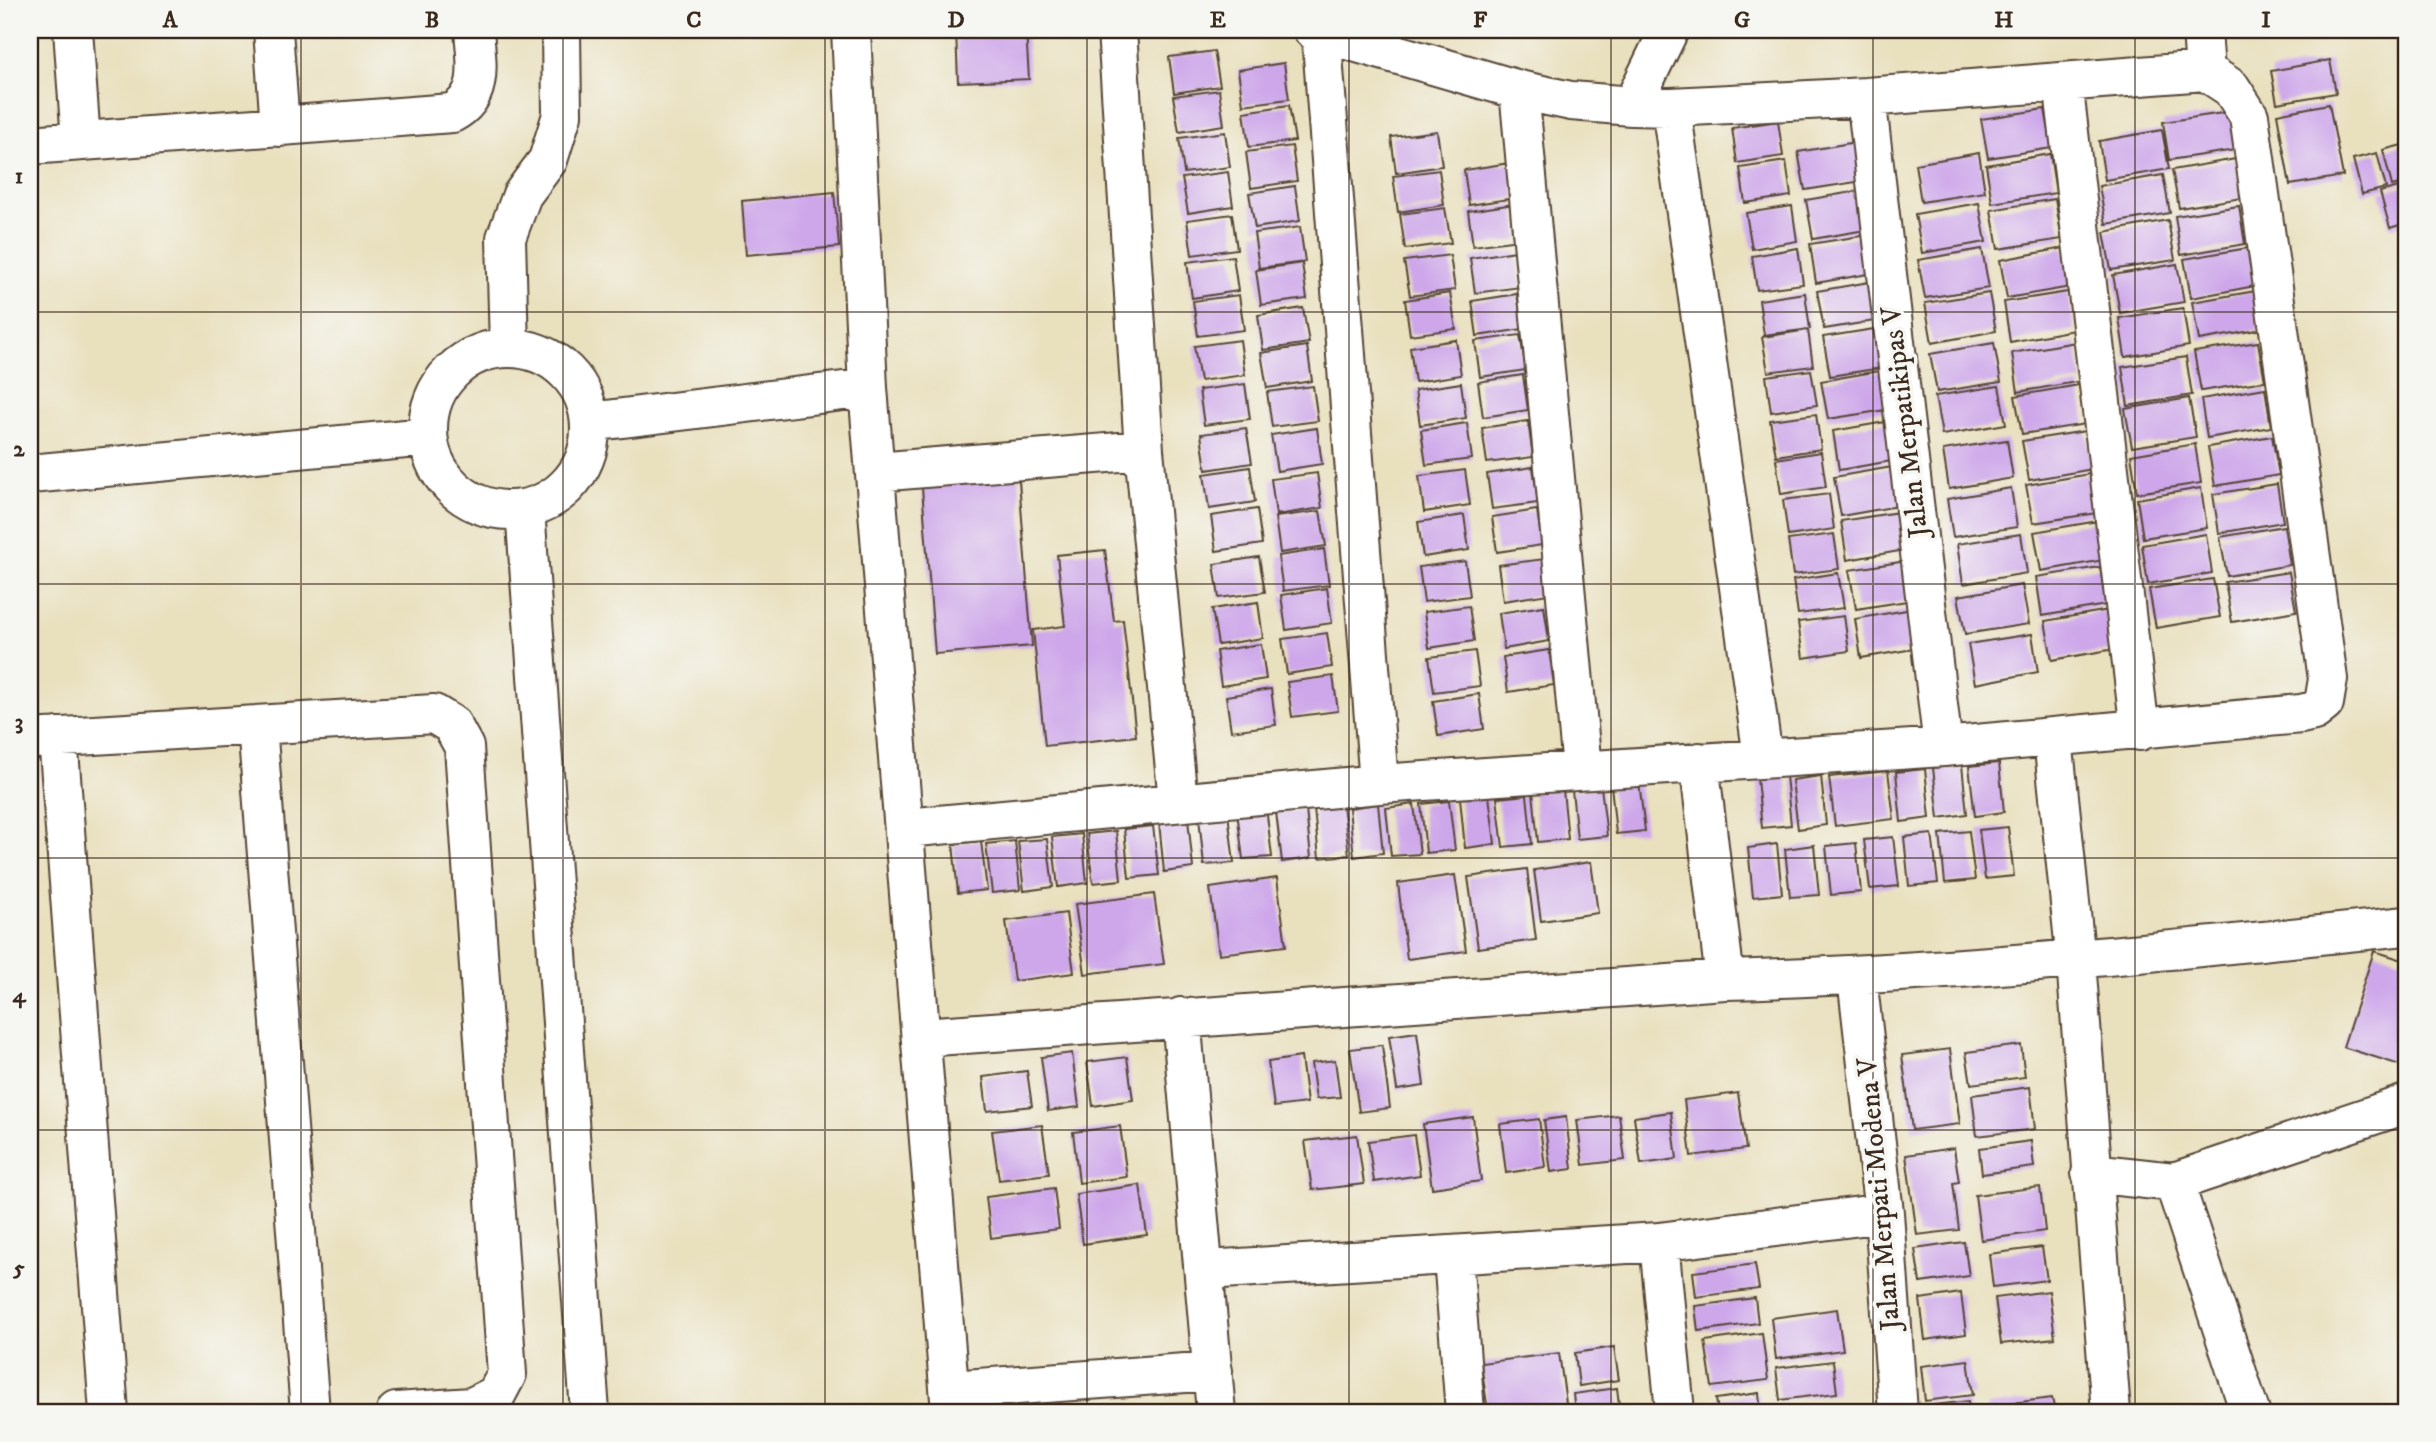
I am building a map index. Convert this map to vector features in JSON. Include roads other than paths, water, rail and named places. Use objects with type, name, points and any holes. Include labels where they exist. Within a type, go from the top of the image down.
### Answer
[{"type":"street","points":[[73,30],[81,141]]},
{"type":"street","points":[[273,30],[280,127]]},
{"type":"street","points":[[30,145],[452,113],[468,103],[475,91],[474,30]]},
{"type":"street","points":[[509,347],[506,238],[522,195],[548,160],[562,115],[561,30]]},
{"type":"street","points":[[851,30],[868,388],[906,828],[950,1401],[1213,1371]]},
{"type":"street","points":[[1117,30],[1144,450],[1178,801]]},
{"type":"street","points":[[1632,106],[1669,30]]},
{"type":"street","points":[[2202,30],[2205,71]]},
{"type":"street","points":[[906,828],[1379,784],[2053,739],[2314,711],[2325,703],[2328,680],[2249,116],[2231,88],[2205,71],[1866,97],[1671,107],[1632,106],[1571,101],[1519,90],[1318,31],[1379,784]]},
{"type":"street","points":[[2063,82],[2140,731]]},
{"type":"street","points":[[1519,90],[1582,769]]},
{"type":"street","name":"Jalan Merpatikipas V","points":[[1866,97],[1943,747]]},
{"type":"street","points":[[1671,107],[1763,757]]},
{"type":"street","points":[[509,347],[538,353],[563,370],[582,393],[590,422],[588,452],[575,478],[553,499],[526,509],[492,509],[461,495],[438,470],[427,437],[431,403],[448,373],[475,354],[509,347]]},
{"type":"street","points":[[590,422],[868,388]]},
{"type":"street","points":[[30,474],[427,437]]},
{"type":"street","points":[[876,472],[1144,450]]},
{"type":"street","points":[[526,509],[590,1412]]},
{"type":"street","points":[[109,1412],[44,738],[434,714],[452,725],[464,747],[507,1374],[496,1395],[472,1407],[396,1412]]},
{"type":"street","points":[[257,724],[310,1412]]},
{"type":"street","points":[[2053,739],[2076,961],[2111,1412]]},
{"type":"street","points":[[1699,762],[1725,981]]},
{"type":"street","points":[[922,1037],[1725,981],[1857,977],[2076,961],[2406,926]]},
{"type":"street","name":"Jalan Merpati Modena V","points":[[1857,977],[1884,1213],[1898,1412]]},
{"type":"street","points":[[1181,1017],[1206,1270],[1216,1412]]},
{"type":"street","points":[[2091,1173],[2174,1182],[2406,1104]]},
{"type":"street","points":[[2174,1182],[2250,1412]]},
{"type":"street","points":[[1206,1270],[1453,1257],[1659,1242],[1884,1213]]},
{"type":"street","points":[[1659,1242],[1675,1412]]},
{"type":"street","points":[[1453,1257],[1465,1412]]}]
